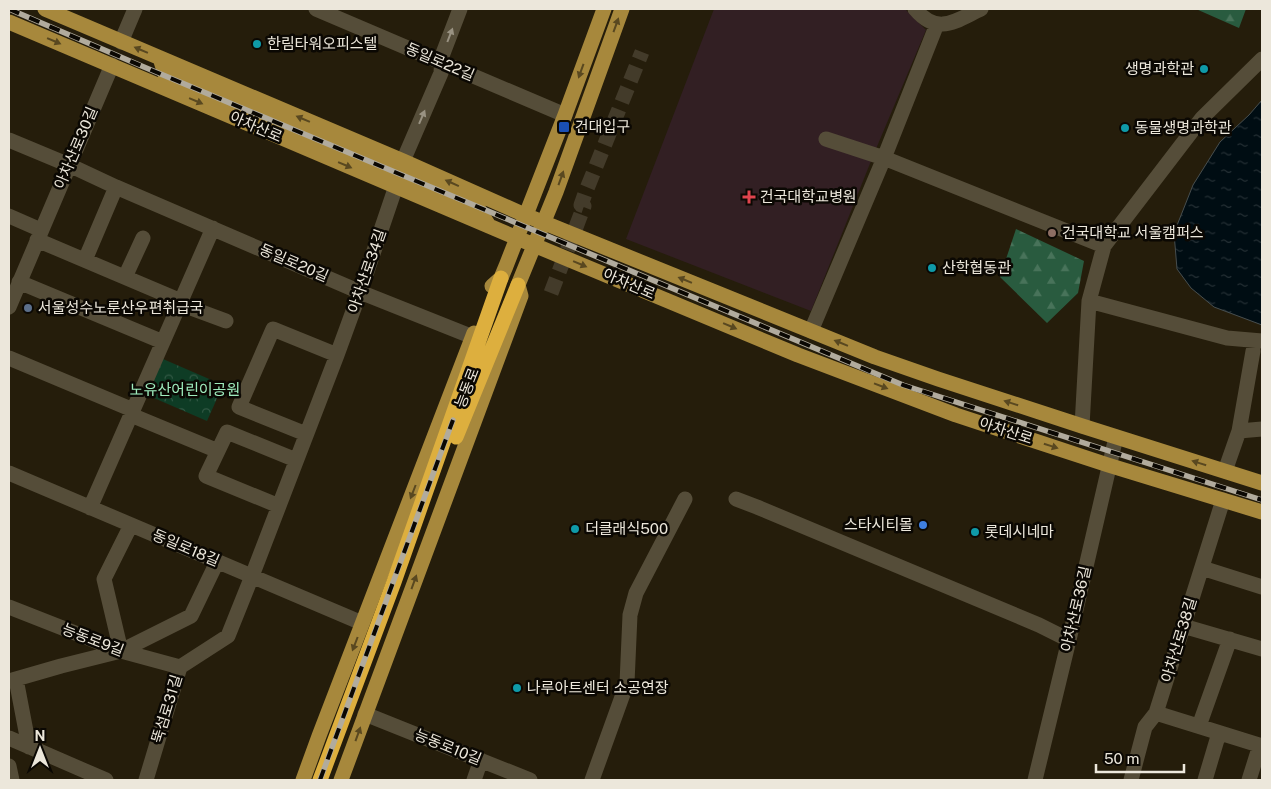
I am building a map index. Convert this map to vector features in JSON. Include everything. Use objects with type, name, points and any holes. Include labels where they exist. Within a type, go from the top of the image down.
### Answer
[{"type":"highway","name":"능동로","points":[[438,469],[501,278]]},
{"type":"highway","points":[[320,780],[438,469],[518,285]]},
{"type":"highway","points":[[327,780],[438,469]]},
{"type":"main road","name":"아차산로","points":[[44,9],[544,223],[875,356],[938,379],[1262,484]]},
{"type":"main road","name":"능동로","points":[[303,780],[491,288],[501,278],[604,9]]},
{"type":"main road","name":"능동로","points":[[341,780],[521,296],[518,285],[556,192],[622,9]]},
{"type":"main road","name":"아차산로","points":[[9,22],[517,238],[808,358],[956,415],[1108,465],[1262,512]]},
{"type":"main road","points":[[160,58],[165,74],[478,208],[489,226]]},
{"type":"main road","points":[[151,82],[165,74]]},
{"type":"main road","points":[[478,208],[497,203]]},
{"type":"street","points":[[121,42],[135,9]]},
{"type":"street","name":"동일로22길","points":[[316,9],[565,115]]},
{"type":"street","points":[[403,162],[441,72],[442,56],[460,9]]},
{"type":"street","points":[[915,9],[924,18],[937,24],[950,23],[981,9]]},
{"type":"street","points":[[926,9],[937,24]]},
{"type":"street","points":[[811,331],[884,158],[937,24]]},
{"type":"street","points":[[1082,426],[1089,301],[1104,246],[1202,118],[1262,58]]},
{"type":"street","name":"아차산로30길","points":[[9,307],[112,66]]},
{"type":"street","points":[[826,139],[884,158],[1104,246]]},
{"type":"street","name":"동일로20길","points":[[9,140],[360,292],[473,337]]},
{"type":"street","name":"아차산로34길","points":[[252,576],[337,355],[396,186]]},
{"type":"street","points":[[85,260],[116,187]]},
{"type":"street","points":[[9,216],[85,260],[226,321]]},
{"type":"street","points":[[90,508],[213,228]]},
{"type":"street","points":[[125,277],[143,238]]},
{"type":"street","points":[[19,282],[163,342]]},
{"type":"street","points":[[1089,301],[1258,346],[1239,431],[1225,471]]},
{"type":"street","points":[[306,434],[239,407],[273,329],[337,355]]},
{"type":"street","points":[[9,358],[218,451]]},
{"type":"street","points":[[1239,431],[1262,429]]},
{"type":"street","points":[[279,506],[206,476],[227,432],[296,460]]},
{"type":"street","name":"아차산로36길","points":[[1035,780],[1116,437]]},
{"type":"street","name":"동일로18길","points":[[9,473],[362,623]]},
{"type":"street","points":[[592,780],[627,683],[630,615],[634,598],[685,499]]},
{"type":"street","points":[[736,500],[968,595],[1069,640]]},
{"type":"street","name":"아차산로38길","points":[[1131,780],[1145,727],[1156,713],[1223,500]]},
{"type":"street","points":[[121,651],[104,579],[131,525]]},
{"type":"street","points":[[29,747],[12,680],[121,651],[191,616],[217,562]]},
{"type":"street","points":[[1202,568],[1262,587]]},
{"type":"street","name":"뚝섬로31길","points":[[146,780],[180,667],[228,636],[252,576]]},
{"type":"street","name":"능동로9길","points":[[9,607],[121,651],[180,667]]},
{"type":"street","points":[[1183,626],[1262,648]]},
{"type":"street","points":[[1200,726],[1230,639]]},
{"type":"street","points":[[1156,713],[1261,746],[1249,780]]},
{"type":"street","name":"능동로10길","points":[[365,714],[530,780]]},
{"type":"street","points":[[1205,780],[1219,733]]},
{"type":"street","points":[[9,738],[106,780]]},
{"type":"street","points":[[474,780],[481,760]]},
{"type":"street","points":[[9,766],[12,780]]},
{"type":"shaded area","name":"건국대학교병원","points":[[714,9],[905,9],[926,30],[811,311],[626,239]]},
{"type":"green space","points":[[1196,9],[1246,9],[1239,28]]},
{"type":"green space","points":[[1016,229],[1084,261],[1078,293],[1047,323],[1000,277]]},
{"type":"green space","name":"노유산어린이공원","points":[[163,359],[223,385],[207,421],[147,395]]},
{"type":"water","points":[[1262,100],[1262,325],[1214,307],[1191,288],[1177,269],[1174,233],[1193,185],[1220,142]]},
{"type":"tunnel","points":[[551,293],[584,206],[581,205],[586,191],[642,52]]},
{"type":"railway","points":[[9,9],[903,385],[1262,500]]},
{"type":"railway","points":[[320,780],[453,420]]},
{"type":"place","name":"한림타워오피스텔","points":[[257,44]]},
{"type":"place","name":"생명과학관","points":[[1204,69]]},
{"type":"place","name":"건대입구","points":[[564,127]]},
{"type":"place","name":"동물생명과학관","points":[[1125,128]]},
{"type":"place","name":"건국대학교병원","points":[[749,197]]},
{"type":"place","name":"건국대학교 서울캠퍼스","points":[[1052,233]]},
{"type":"place","name":"산학협동관","points":[[932,268]]},
{"type":"place","name":"서울성수노룬산우편취급국","points":[[28,308]]},
{"type":"place","name":"스타시티몰","points":[[923,525]]},
{"type":"place","name":"더클래식500","points":[[575,529]]},
{"type":"place","name":"롯데시네마","points":[[975,532]]},
{"type":"place","name":"나루아트센터 소공연장","points":[[517,688]]}]
